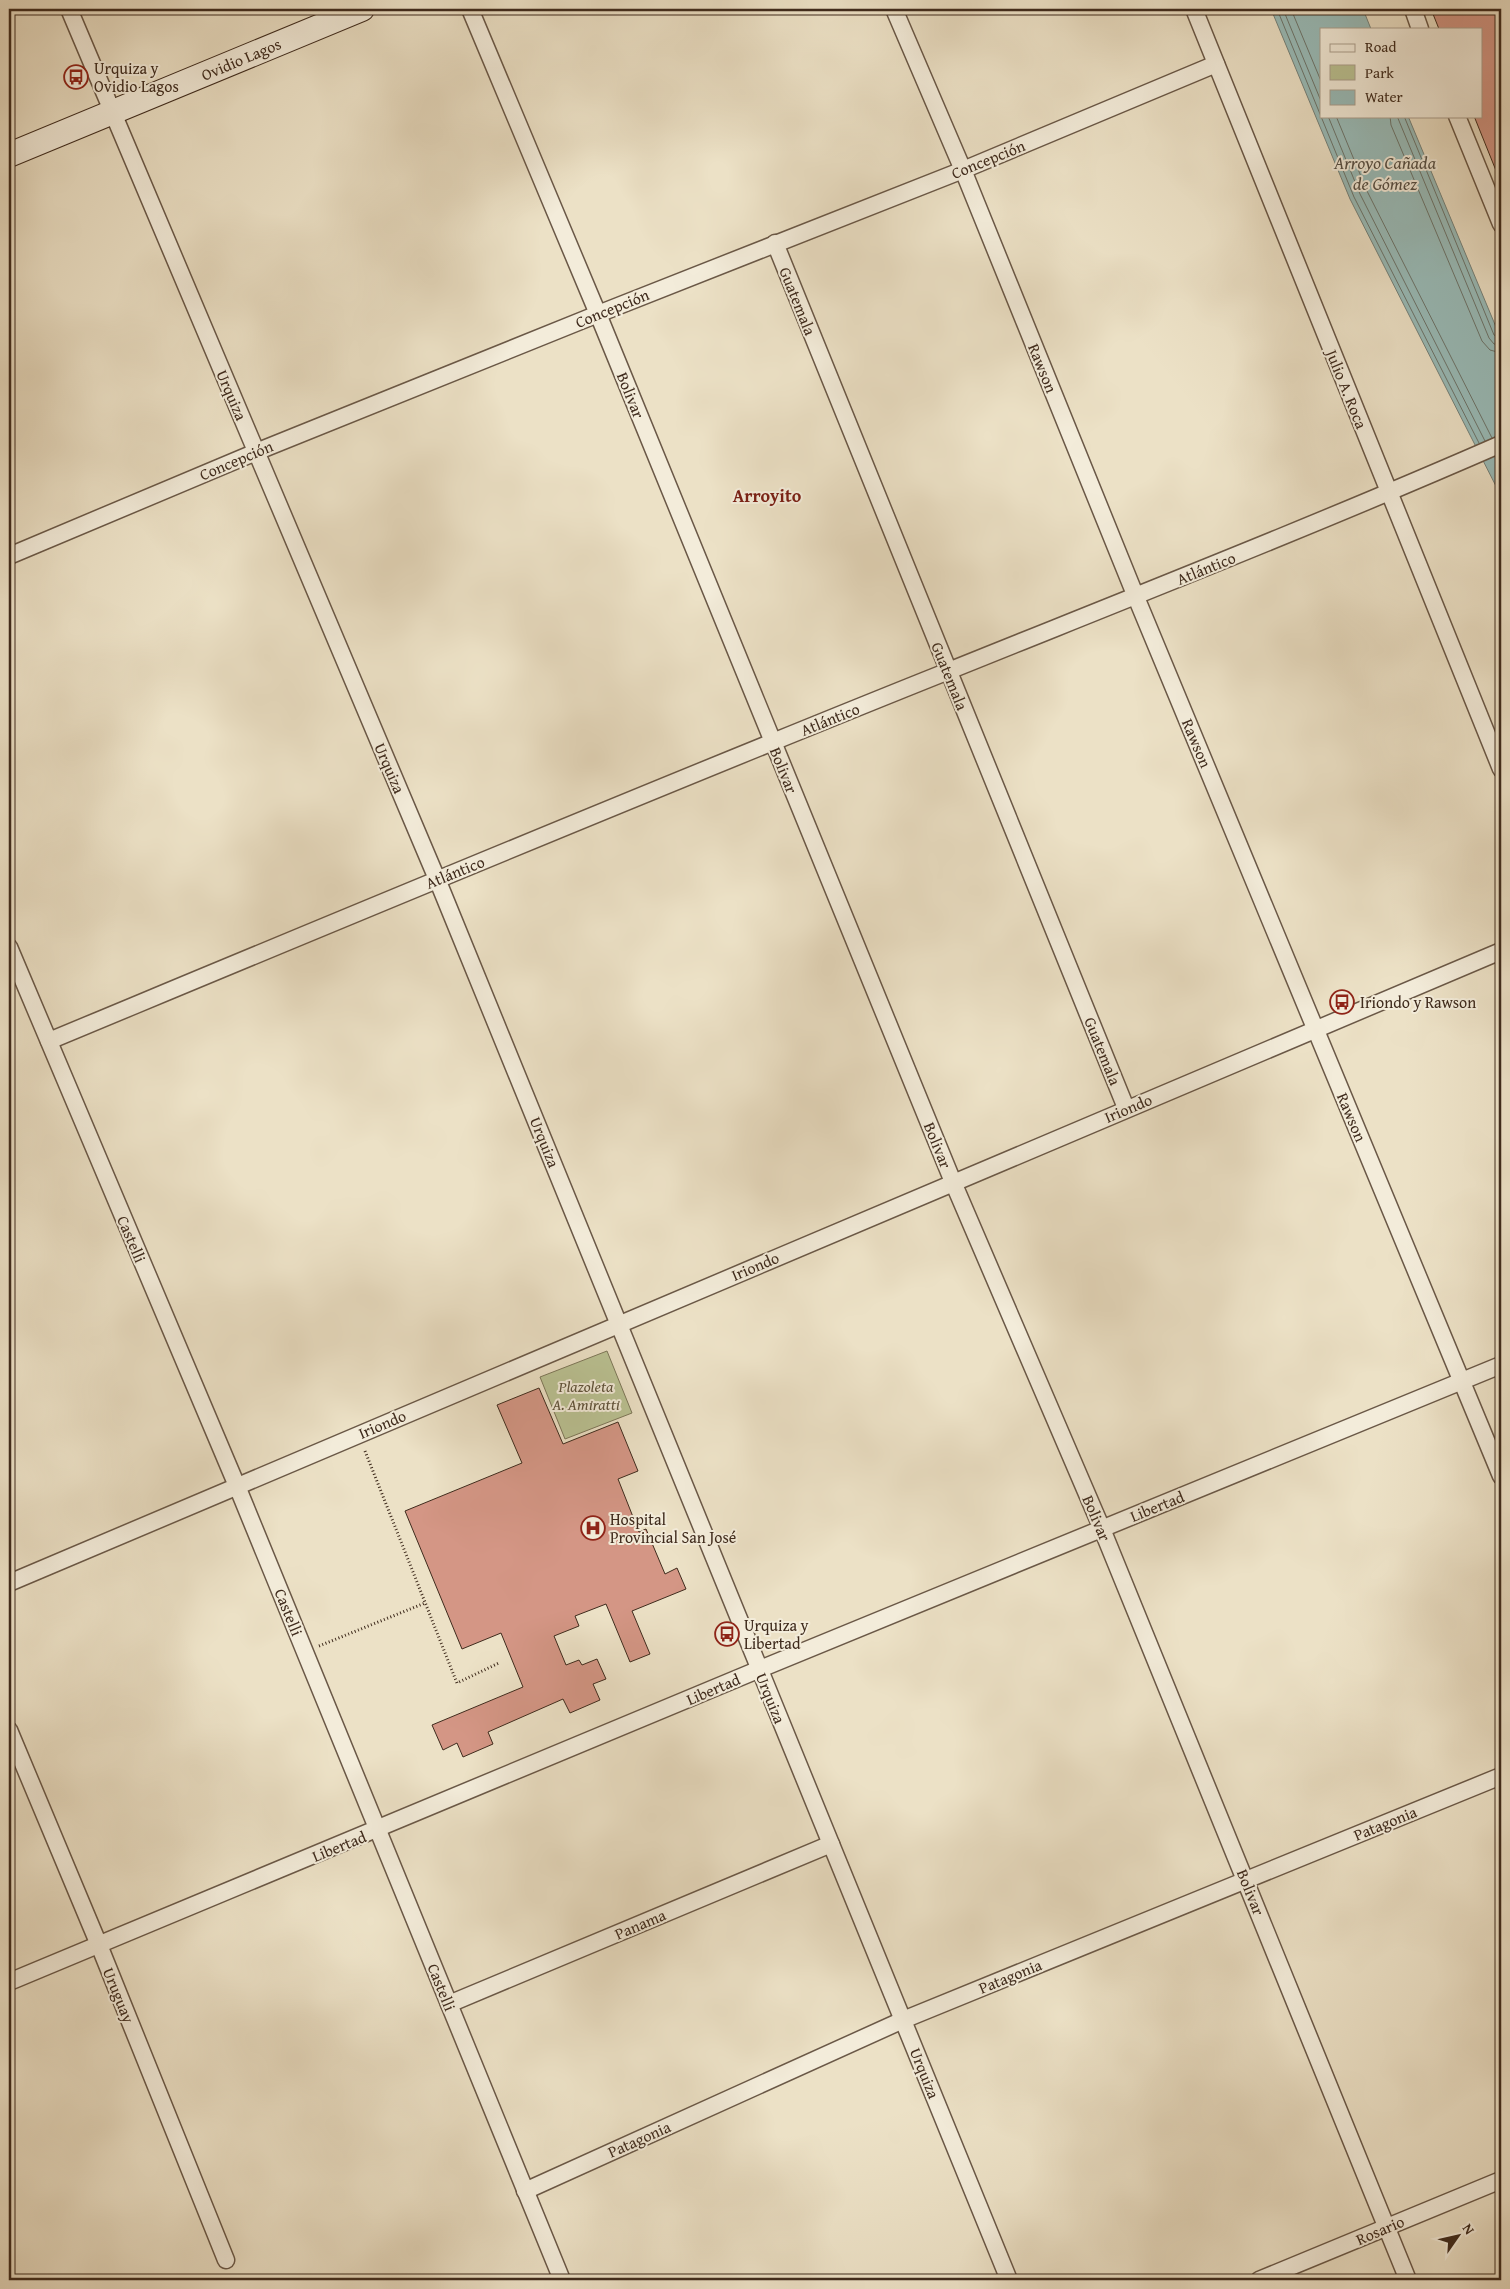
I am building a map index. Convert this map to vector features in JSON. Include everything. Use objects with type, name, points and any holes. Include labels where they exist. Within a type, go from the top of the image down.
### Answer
[{"type":"main road","name":"Ovidio Lagos","points":[[9,155],[362,9]]},
{"type":"street","name":"Urquiza","points":[[69,9],[437,879],[1009,2280]]},
{"type":"street","name":"Bolivar","points":[[470,9],[598,314],[953,1182],[1102,1529],[1408,2280]]},
{"type":"street","name":"Rawson","points":[[894,9],[963,170],[1136,597],[1501,1476]]},
{"type":"street","name":"Julio A. Roca","points":[[1194,9],[1501,769]]},
{"type":"street","points":[[1413,9],[1420,28]]},
{"type":"street","name":"Concepción","points":[[9,556],[256,452],[775,243],[963,170],[1216,64]]},
{"type":"street","points":[[1457,118],[1501,224]]},
{"type":"street","name":"Guatemala","points":[[775,243],[1126,1108]]},
{"type":"street","name":"Atlántico","points":[[48,1041],[437,879],[948,671],[1136,597],[1389,493],[1501,444]]},
{"type":"street","name":"Castelli","points":[[9,947],[237,1486],[562,2280]]},
{"type":"street","name":"Iriondo","points":[[9,1583],[1126,1108],[1316,1031],[1501,951]]},
{"type":"street","name":"Libertad","points":[[9,1982],[378,1830],[760,1669],[1501,1365]]},
{"type":"street","name":"Uruguay","points":[[9,1730],[99,1945],[226,2260]]},
{"type":"street","name":"Patagonia","points":[[525,2191],[903,2020],[1501,1776]]},
{"type":"street","name":"Panama","points":[[449,2004],[832,1844]]},
{"type":"street","name":"Rosario","points":[[1260,2280],[1501,2180]]},
{"type":"path","points":[[358,1435],[457,1683],[499,1663]]},
{"type":"path","points":[[305,1652],[425,1603]]},
{"type":"green space","name":"Plazoleta A. Amiratti","points":[[607,1351],[632,1413],[565,1439],[540,1377]]},
{"type":"water","name":"Arroyo Cañada de Gómez","points":[[1271,9],[1363,9],[1371,28],[1320,28],[1320,118],[1409,118],[1501,339],[1501,496],[1350,199]]},
{"type":"building","points":[[1431,9],[1501,9],[1501,183],[1475,118],[1482,118],[1482,28],[1439,28]]},
{"type":"building","name":"Hospital Provincial San José","points":[[539,1388],[563,1444],[618,1422],[638,1471],[618,1479],[639,1532],[646,1529],[665,1574],[677,1568],[686,1589],[632,1611],[650,1654],[630,1662],[606,1604],[575,1616],[579,1626],[554,1636],[566,1665],[579,1660],[582,1665],[597,1659],[606,1679],[593,1684],[600,1700],[570,1713],[563,1699],[488,1732],[493,1744],[463,1757],[457,1743],[443,1750],[432,1725],[523,1687],[501,1633],[462,1649],[405,1511],[522,1463],[497,1405]]},
{"type":"place","name":"Urquiza y Ovidio Lagos","points":[[76,77]]},
{"type":"place","name":"Iriondo y Rawson","points":[[1342,1002]]},
{"type":"place","name":"Hospital Provincial San José","points":[[593,1528]]},
{"type":"place","name":"Urquiza y Libertad","points":[[727,1634]]},
{"type":"district","name":"Arroyito","points":[[767,496]]}]
